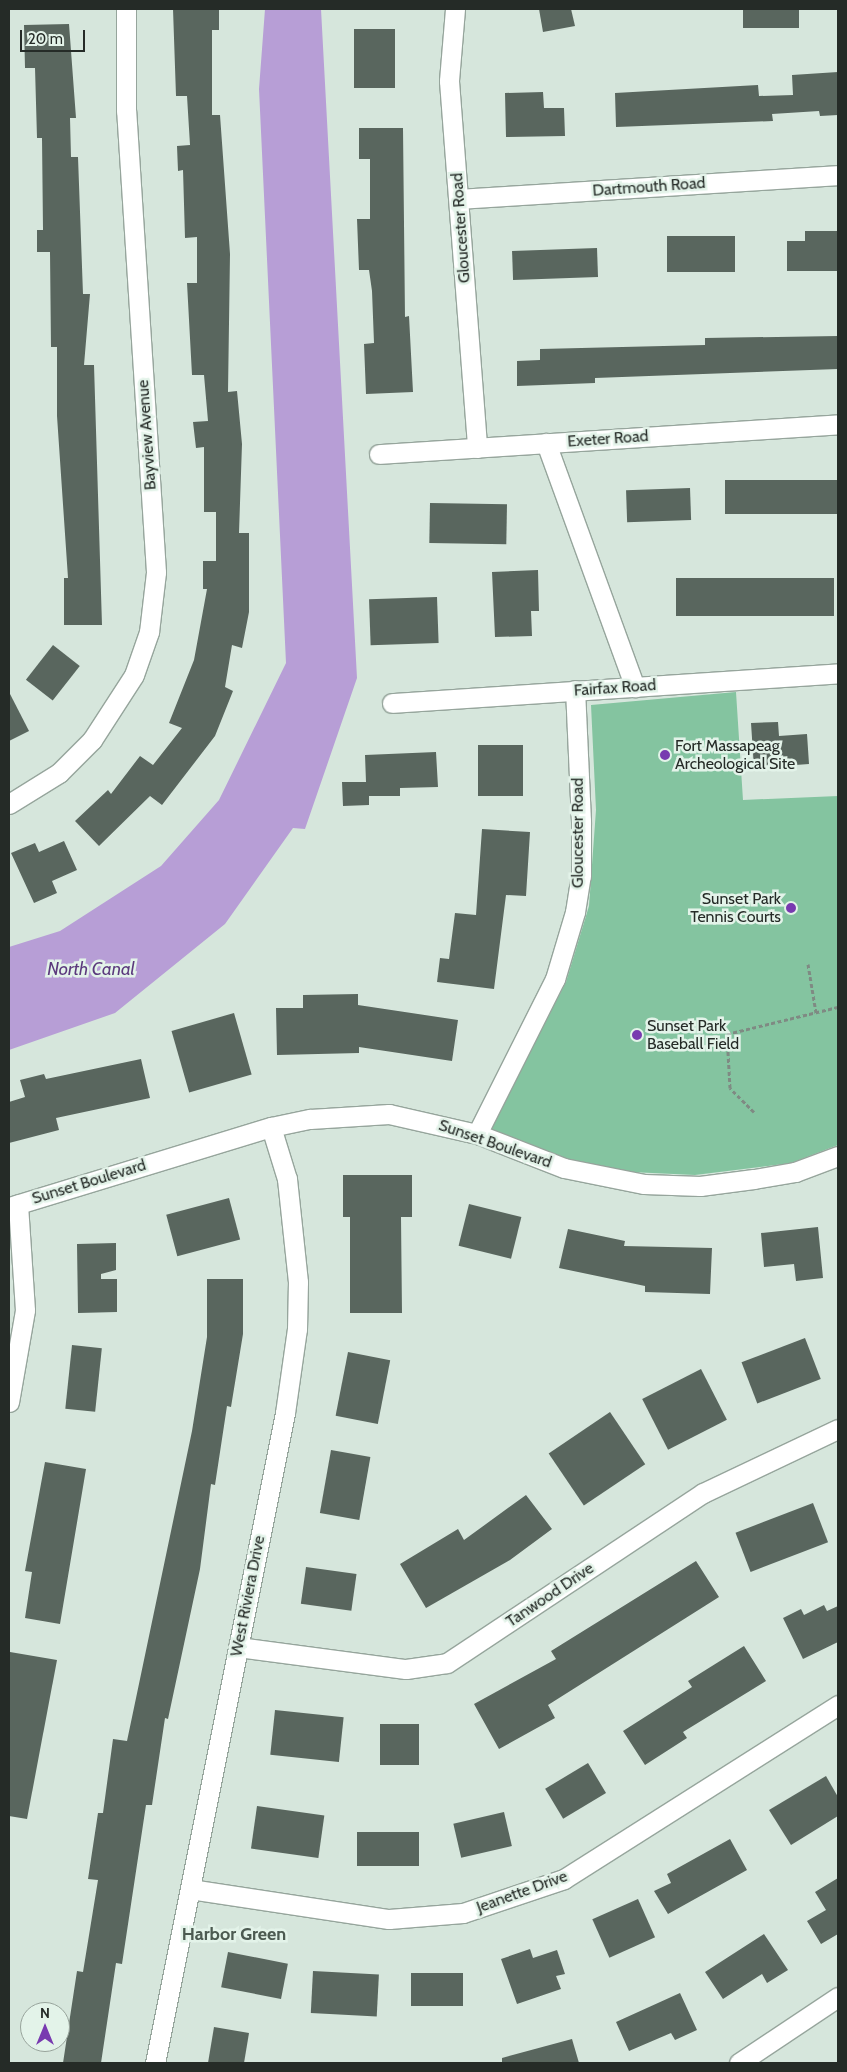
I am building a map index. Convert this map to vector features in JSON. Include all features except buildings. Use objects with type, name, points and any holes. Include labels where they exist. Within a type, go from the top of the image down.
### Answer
[{"type":"street","name":"Bayview Avenue","points":[[9,804],[60,773],[92,740],[134,675],[149,632],[156,572],[126,111],[126,9]]},
{"type":"street","name":"Gloucester Road","points":[[455,9],[448,81],[459,199],[477,448]]},
{"type":"street","name":"Dartmouth Road","points":[[459,199],[838,175]]},
{"type":"street","name":"Exeter Road","points":[[379,454],[838,424]]},
{"type":"street","points":[[546,443],[635,686]]},
{"type":"street","name":"Fairfax Road","points":[[392,703],[838,673]]},
{"type":"street","name":"Gloucester Road","points":[[478,1134],[555,979],[575,912],[581,876],[581,821],[575,690]]},
{"type":"street","name":"Sunset Boulevard","points":[[14,1205],[271,1127],[389,1114],[478,1134],[564,1168],[644,1184],[700,1186],[754,1179],[796,1172],[838,1156]]},
{"type":"street","name":"West Riviera Drive","points":[[155,2063],[238,1647],[297,1329],[298,1282],[287,1179],[271,1127]]},
{"type":"street","points":[[9,1402],[24,1310],[14,1205]]},
{"type":"street","name":"Tanwood Drive","points":[[238,1647],[406,1669],[448,1663],[703,1493],[838,1429]]},
{"type":"street","name":"Jeanette Drive","points":[[190,1889],[389,1919],[463,1913],[564,1878],[838,1705]]},
{"type":"street","points":[[739,2063],[838,1997]]},
{"type":"path","points":[[808,964],[816,1013]]},
{"type":"path","points":[[754,1112],[730,1088],[727,1034],[838,1007]]},
{"type":"green space","points":[[736,692],[743,800],[838,796],[838,1145],[791,1163],[695,1175],[631,1172],[561,1159],[490,1130],[566,982],[589,906],[596,810],[591,705]]},
{"type":"water","name":"North Canal","points":[[265,9],[321,9],[357,678],[305,829],[293,828],[225,924],[115,1013],[9,1050],[9,947],[60,931],[161,866],[219,800],[286,663],[259,89]]},
{"type":"place","name":"Fort Massapeag Archeological Site","points":[[665,755]]},
{"type":"place","name":"Sunset Park Tennis Courts","points":[[791,908]]},
{"type":"place","name":"Sunset Park Baseball Field","points":[[637,1035]]},
{"type":"district","name":"Harbor Green","points":[[234,1934]]}]
